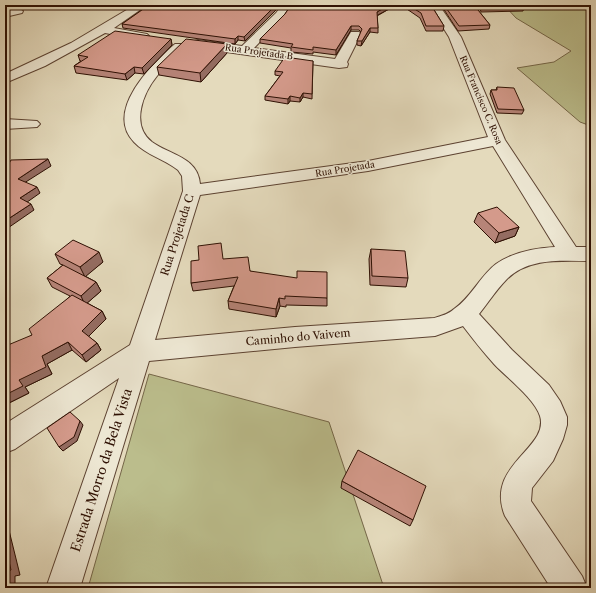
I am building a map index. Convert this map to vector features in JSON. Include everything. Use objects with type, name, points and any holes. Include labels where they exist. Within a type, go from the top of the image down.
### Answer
[{"type":"street","points":[[5,79],[64,52],[105,30],[142,5]]},
{"type":"street","points":[[245,50],[280,15],[287,5]]},
{"type":"street","name":"Rua Francisco C. Rosa","points":[[434,5],[455,37],[497,140],[580,254]]},
{"type":"street","points":[[5,14],[18,11]]},
{"type":"street","points":[[105,30],[155,38]]},
{"type":"street","name":"Rua Projetada B","points":[[177,41],[340,64],[355,34]]},
{"type":"street","name":"Rua Projetada C","points":[[138,352],[192,191],[192,179],[187,170],[180,163],[145,145],[135,135],[131,122],[133,107],[149,77],[177,41]]},
{"type":"street","points":[[5,124],[32,124]]},
{"type":"street","name":"Rua Projetada","points":[[192,191],[368,166],[497,140]]},
{"type":"street","name":"Caminho do Vaivem","points":[[5,440],[138,352],[295,337],[435,327],[449,322],[466,313],[496,277],[508,266],[525,258],[580,254]]},
{"type":"street","points":[[466,313],[502,356],[535,387],[550,407],[554,416],[555,425],[542,451],[518,480],[514,493],[516,505],[570,588]]},
{"type":"street","name":"Estrada Morro da Bela Vista","points":[[63,588],[138,352]]},
{"type":"green space","points":[[504,5],[591,5],[591,126],[580,122],[517,68],[554,62],[571,51],[516,18]]},
{"type":"green space","points":[[149,374],[329,422],[384,588],[88,588]]},
{"type":"building","points":[[149,5],[276,5],[244,37],[238,36],[235,39],[122,24]]},
{"type":"building","points":[[291,5],[389,5],[377,12],[378,28],[370,28],[362,41],[357,41],[362,29],[359,26],[351,26],[336,50],[313,47],[313,50],[291,47],[293,44],[260,39],[285,14]]},
{"type":"building","points":[[408,5],[431,5],[444,26],[426,26],[421,13]]},
{"type":"building","points":[[444,5],[474,5],[490,25],[459,26]]},
{"type":"building","points":[[481,5],[522,5],[524,7],[482,8]]},
{"type":"building","points":[[115,31],[171,39],[142,68],[134,67],[125,74],[74,66],[88,57],[78,55]]},
{"type":"building","points":[[186,39],[227,44],[200,73],[157,67]]},
{"type":"building","points":[[285,57],[313,61],[312,94],[303,93],[300,98],[290,96],[288,99],[265,96],[283,72],[275,71]]},
{"type":"building","points":[[497,87],[514,88],[524,110],[498,109],[491,90],[497,90]]},
{"type":"building","points":[[48,159],[18,179],[37,187],[20,198],[31,204],[5,221],[5,167],[7,167],[11,160]]},
{"type":"building","points":[[497,207],[519,227],[499,233],[478,213]]},
{"type":"building","points":[[73,240],[99,252],[80,267],[55,254]]},
{"type":"building","points":[[221,243],[223,259],[248,257],[250,271],[297,278],[297,271],[327,272],[327,298],[285,296],[285,299],[279,298],[276,309],[228,301],[238,277],[191,283],[191,261],[199,260],[198,246]]},
{"type":"building","points":[[371,249],[405,251],[408,278],[372,276]]},
{"type":"building","points":[[63,265],[96,282],[81,296],[47,278]]},
{"type":"building","points":[[72,295],[102,311],[82,331],[97,343],[82,355],[68,342],[42,356],[46,367],[19,380],[23,386],[5,395],[5,352],[9,350],[8,345],[32,335],[29,329]]},
{"type":"building","points":[[70,412],[80,421],[74,437],[59,447],[47,428]]},
{"type":"building","points":[[358,450],[426,486],[413,520],[342,481]]},
{"type":"building","points":[[5,544],[11,570],[6,572],[6,588],[5,588]]}]
